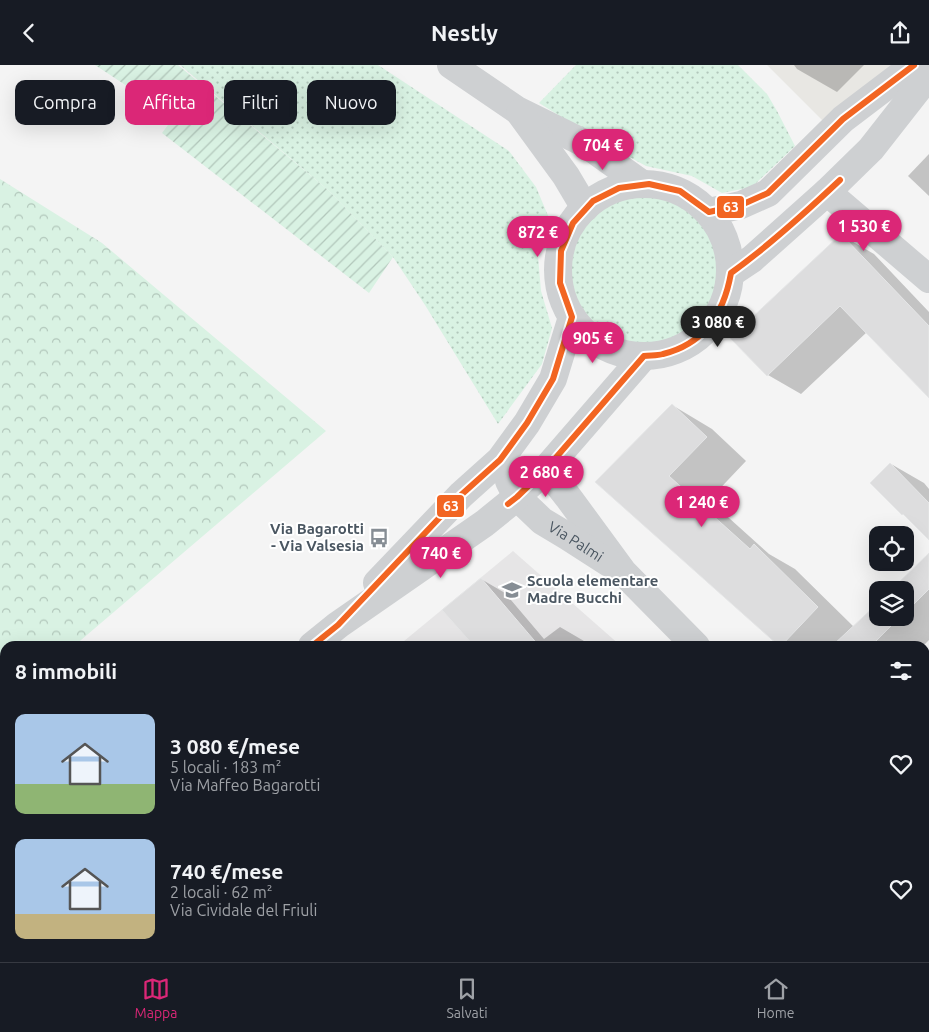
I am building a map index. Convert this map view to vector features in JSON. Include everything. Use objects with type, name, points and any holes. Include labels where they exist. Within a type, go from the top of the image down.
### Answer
[{"type":"street","points":[[451,65],[517,109],[586,144],[642,184]]},
{"type":"street","points":[[709,213],[741,205],[768,193],[843,119],[914,65]]},
{"type":"street","points":[[730,273],[752,259],[827,192],[871,149],[929,75]]},
{"type":"street","points":[[517,109],[556,165],[566,176],[585,208]]},
{"type":"street","points":[[642,184],[664,186],[679,191],[697,202],[709,213],[716,221],[725,240],[730,261],[730,273],[728,293],[724,303],[719,313],[699,337],[680,348],[660,355],[628,355],[598,343],[572,317],[560,287],[558,276],[559,260],[562,245],[574,221],[593,201],[621,187],[642,184]]},
{"type":"street","points":[[827,192],[929,279]]},
{"type":"street","points":[[338,625],[461,495],[500,460],[527,423],[553,379],[572,317]]},
{"type":"street","points":[[318,641],[338,625],[485,523],[517,497],[546,469],[644,356]]},
{"type":"street","name":"Via Palmi","points":[[500,460],[517,497],[542,521],[623,572]]},
{"type":"street","name":"Via Palmi","points":[[546,469],[623,572],[691,641]]},
{"type":"shaded area","points":[[767,65],[911,65],[831,129]]},
{"type":"shaded area","name":"Scuola elementare Madre Bucchi","points":[[513,551],[615,641],[404,641]]},
{"type":"green space","points":[[95,65],[178,65],[196,80],[125,80],[125,85]]},
{"type":"green space","points":[[180,65],[378,65],[509,151],[536,187],[549,218],[538,256],[541,291],[552,328],[542,364],[498,424],[425,305],[393,257],[328,190],[251,125],[297,125],[297,80],[224,80],[224,102],[214,94],[214,80],[198,80]]},
{"type":"green space","points":[[576,65],[738,65],[767,94],[795,146],[752,187],[722,193],[692,176],[646,166],[598,140],[539,103]]},
{"type":"green space","points":[[214,95],[224,103],[224,125],[250,125],[328,190],[393,257],[369,293],[162,133],[168,125],[214,125]]},
{"type":"green space","points":[[0,179],[102,243],[326,431],[80,641],[0,641]]},
{"type":"green space","points":[[644,197],[672,203],[695,219],[711,242],[717,270],[711,298],[695,321],[672,337],[644,343],[616,337],[593,321],[577,298],[571,270],[577,242],[593,219],[616,203]]},
{"type":"building","points":[[841,234],[929,326],[929,398],[840,306],[767,376],[730,338]]},
{"type":"building","points":[[672,404],[707,437],[669,476],[750,549],[754,544],[818,607],[786,641],[773,641],[595,482]]},
{"type":"building","points":[[890,463],[929,503],[929,540],[870,483]]},
{"type":"building","points":[[929,553],[929,589],[914,604],[914,581],[900,581],[911,571],[914,571],[914,568]]},
{"type":"building","points":[[481,578],[535,641],[470,641],[442,610]]},
{"type":"building","points":[[869,611],[869,626],[891,626],[876,641],[837,641]]},
{"type":"transit line","name":"63","points":[[318,641],[338,625],[461,495],[500,460],[527,423],[553,379],[572,317],[560,283],[561,251],[573,223],[593,201],[619,188],[649,184],[680,191],[709,212],[741,205],[768,193],[843,119],[914,65]]},
{"type":"transit line","name":"63","points":[[508,504],[546,469],[644,356],[661,355],[690,343],[701,335],[717,314],[728,288],[731,273],[787,228],[840,180]]},
{"type":"place","name":"Via Bagarotti - Via Valsesia","points":[[379,538]]},
{"type":"place","name":"Scuola elementare Madre Bucchi","points":[[512,590]]}]
